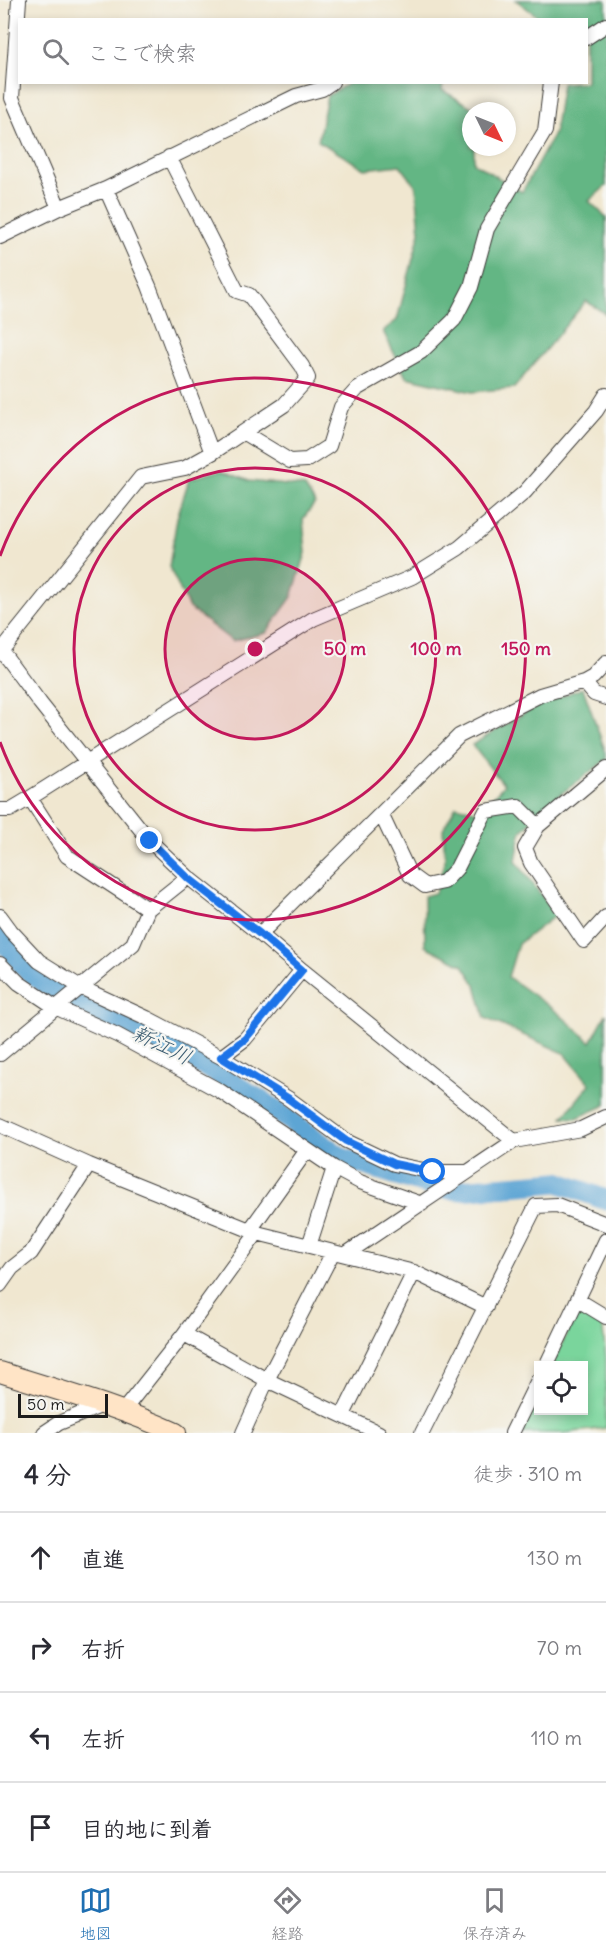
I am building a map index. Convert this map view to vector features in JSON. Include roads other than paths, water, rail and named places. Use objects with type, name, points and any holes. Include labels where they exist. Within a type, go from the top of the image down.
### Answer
[{"type":"main road","points":[[0,1372],[114,1407],[176,1433]]},
{"type":"street","points":[[19,18],[20,0]]},
{"type":"street","points":[[18,24],[12,98],[59,207]]},
{"type":"street","points":[[588,37],[606,25]]},
{"type":"street","points":[[0,237],[59,207],[106,189],[296,96],[329,84]]},
{"type":"street","points":[[244,433],[290,461],[307,460],[329,446],[341,408],[358,388],[421,352],[454,320],[471,287],[487,228],[545,131],[551,84]]},
{"type":"street","points":[[169,157],[237,291],[249,295],[302,366],[308,378],[284,405],[212,453],[185,468],[141,477],[1,650],[40,703],[150,841],[188,878],[514,1141]]},
{"type":"street","points":[[106,189],[148,286],[212,453]]},
{"type":"street","points":[[0,810],[10,810],[88,763],[313,619],[412,576],[459,548],[525,492],[596,411],[606,394]]},
{"type":"street","points":[[260,934],[459,736],[540,695],[584,682],[593,677],[606,663]]},
{"type":"street","points":[[584,682],[594,694],[606,698]]},
{"type":"street","points":[[606,769],[538,826],[525,848],[531,863],[584,941],[606,917]]},
{"type":"street","points":[[30,798],[67,856],[148,909]]},
{"type":"street","points":[[381,814],[410,875],[425,886],[444,882],[457,868],[486,811],[518,806],[538,826]]},
{"type":"street","points":[[0,1053],[133,944],[148,909],[188,878]]},
{"type":"street","points":[[0,916],[39,961],[79,990],[147,1018],[221,1057],[289,1099],[346,1141],[394,1164],[433,1172],[467,1172]]},
{"type":"street","points":[[0,964],[20,982],[55,1007],[117,1035],[220,1091],[334,1168],[360,1182],[422,1204]]},
{"type":"street","points":[[221,1057],[245,1039],[302,970]]},
{"type":"street","points":[[243,1433],[267,1380],[339,1253],[422,1204],[514,1141],[581,1129],[606,1117]]},
{"type":"street","points":[[0,1125],[88,1165],[253,1231],[414,1272],[486,1307]]},
{"type":"street","points":[[44,1433],[59,1423],[114,1407],[184,1334],[307,1150]]},
{"type":"street","points":[[0,1285],[12,1268],[31,1253],[88,1165]]},
{"type":"street","points":[[309,1246],[334,1168]]},
{"type":"street","points":[[422,1433],[536,1206],[557,1205],[606,1224]]},
{"type":"street","points":[[548,1361],[606,1240]]},
{"type":"street","points":[[343,1415],[414,1272]]},
{"type":"street","points":[[578,1300],[606,1317]]},
{"type":"street","points":[[184,1334],[267,1380],[379,1433]]},
{"type":"street","points":[[512,1433],[534,1388]]},
{"type":"waterway","name":"新江川","points":[[0,936],[26,969],[57,993],[210,1069],[271,1107],[342,1158],[432,1186],[459,1190],[558,1182],[606,1200]]}]
